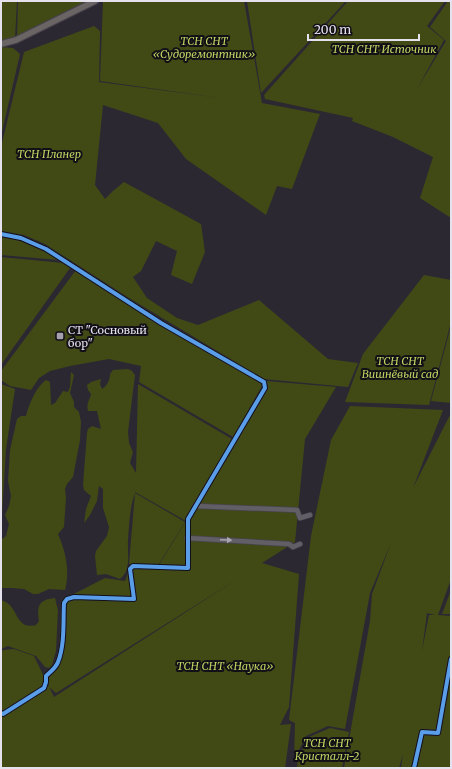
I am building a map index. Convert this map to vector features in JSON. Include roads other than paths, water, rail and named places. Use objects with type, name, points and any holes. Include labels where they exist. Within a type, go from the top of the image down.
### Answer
[{"type":"main road","points":[[1,44],[16,40],[95,1]]},
{"type":"street","points":[[1,234],[21,238],[46,249],[161,323],[264,382],[265,388],[188,520],[188,568],[133,566],[130,569],[134,599],[74,597],[67,599],[64,603],[61,650],[58,663],[46,676],[44,688],[3,714],[1,713]]},
{"type":"street","points":[[196,506],[297,510],[300,518],[310,514]]},
{"type":"street","points":[[187,538],[289,544],[293,547],[300,544]]},
{"type":"street","points":[[414,768],[422,732],[438,733],[451,659]]},
{"type":"place","name":"СТ \"Сосновый бор\"","points":[[60,336]]},
{"type":"park label","name":"ТСН СНТ «Судоремонтник»","points":[[204,47]]},
{"type":"park label","name":"ТСН СНТ Источник","points":[[384,49]]},
{"type":"park label","name":"ТСН Планер","points":[[49,154]]},
{"type":"park label","name":"ТСН СНТ Вишнёвый сад","points":[[400,367]]},
{"type":"park label","name":"ТСН СНТ «Наука»","points":[[225,666]]},
{"type":"park label","name":"ТСН СНТ Кристалл-2","points":[[327,749]]}]
